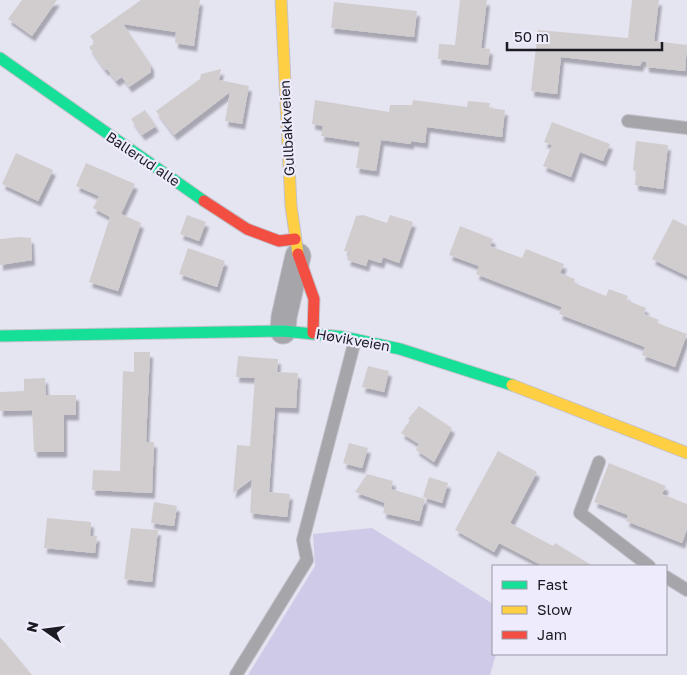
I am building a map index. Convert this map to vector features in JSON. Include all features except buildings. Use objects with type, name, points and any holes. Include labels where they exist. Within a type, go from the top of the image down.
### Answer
[{"type":"main road","name":"Gullbakkveien","points":[[281,0],[291,206],[296,248],[314,299],[313,333]]},
{"type":"main road","name":"Ballerud alle","points":[[0,58],[163,173],[247,229],[296,248]]},
{"type":"main road","name":"Høvikveien","points":[[0,336],[283,330],[355,340],[400,349],[488,376],[687,453]]},
{"type":"street","name":"Gullbakkveien","points":[[283,330],[296,248]]},
{"type":"lane","points":[[628,121],[687,128]]},
{"type":"lane","points":[[236,675],[307,560],[303,540],[355,340]]},
{"type":"lane","points":[[599,462],[580,513],[648,565]]},
{"type":"lane","points":[[667,578],[687,590]]},
{"type":"shaded area","points":[[372,528],[492,603],[492,655],[496,655],[490,675],[248,675],[315,566],[313,534]]},
{"type":"traffic: fast","points":[[0,58],[204,201]]},
{"type":"traffic: fast","points":[[0,336],[283,331],[344,337],[400,349],[512,385]]},
{"type":"traffic: slow","points":[[281,0],[291,206],[298,254]]},
{"type":"traffic: slow","points":[[512,385],[687,453]]},
{"type":"traffic: jam","points":[[204,201],[247,229],[279,241],[295,239]]},
{"type":"traffic: jam","points":[[298,254],[314,299],[313,333]]}]
